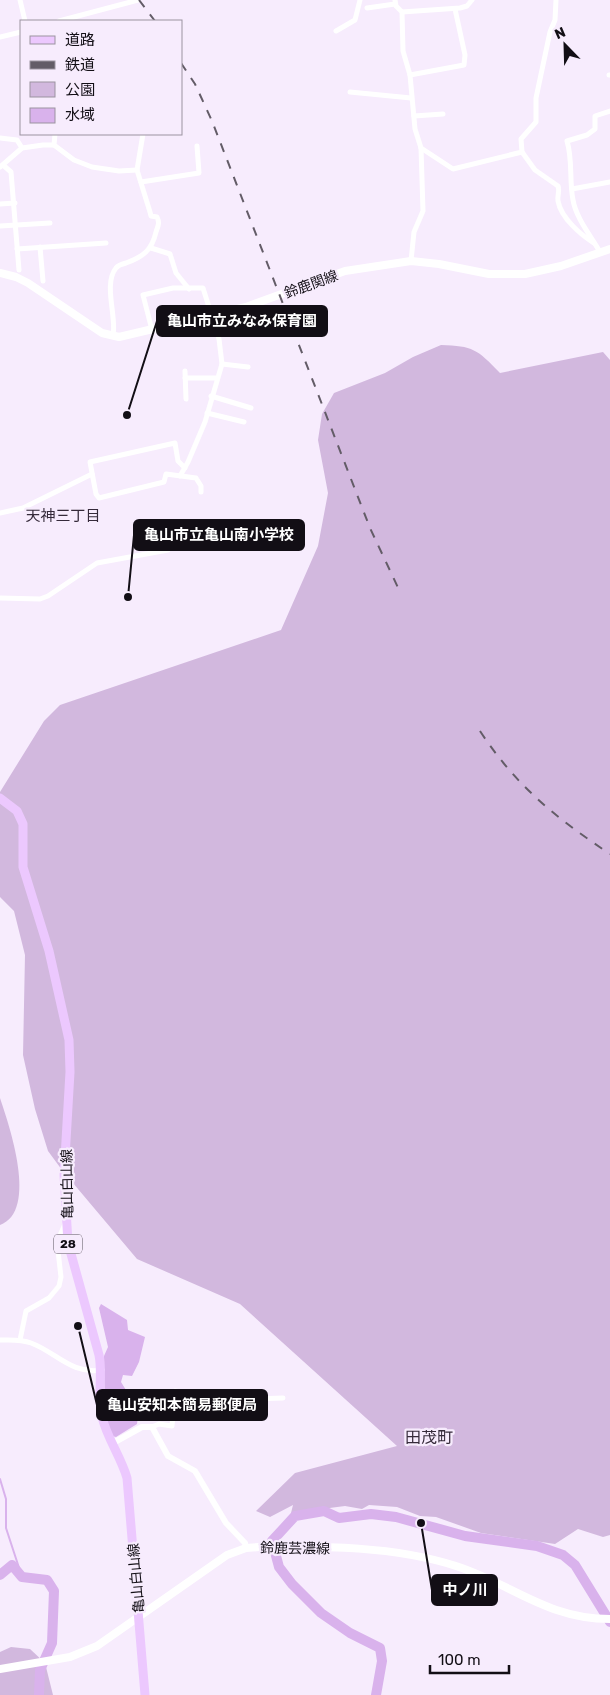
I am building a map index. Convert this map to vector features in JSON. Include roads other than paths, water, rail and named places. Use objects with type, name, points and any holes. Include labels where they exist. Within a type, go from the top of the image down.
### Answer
[{"type":"main road","name":"鈴鹿関線","points":[[113,336],[152,331],[246,308],[346,271],[411,262],[512,275],[554,268],[610,249]]},
{"type":"main road","points":[[0,273],[28,283],[89,325],[113,336]]},
{"type":"main road","name":"亀山白山線","points":[[0,798],[16,811],[23,824],[23,866],[50,951],[69,1040],[70,1072],[64,1175],[68,1243],[95,1335],[102,1370],[101,1414],[106,1433],[113,1443],[127,1478],[144,1695]]},
{"type":"main road","name":"鈴鹿芸濃線","points":[[0,1669],[57,1660],[97,1646],[220,1560],[246,1548],[266,1546],[375,1550],[435,1560],[468,1570],[548,1608],[576,1617],[610,1619]]},
{"type":"street","points":[[20,0],[25,20]]},
{"type":"street","points":[[66,20],[80,18],[138,0]]},
{"type":"street","points":[[336,31],[355,20],[360,0]]},
{"type":"street","points":[[402,12],[455,9],[467,6],[472,0]]},
{"type":"street","points":[[556,0],[555,20],[551,29],[536,98],[536,122],[521,139],[522,152],[535,170],[558,186],[558,202],[565,215],[582,234],[596,244]]},
{"type":"street","points":[[366,8],[395,2],[402,12],[403,51],[410,75],[411,98],[421,148],[423,211],[414,232],[411,262]]},
{"type":"street","points":[[410,75],[464,65],[466,55],[455,9]]},
{"type":"street","points":[[0,37],[20,32]]},
{"type":"street","points":[[350,92],[411,98]]},
{"type":"street","points":[[600,252],[575,208],[572,189],[572,156],[567,141],[587,135],[594,130],[595,116],[610,111]]},
{"type":"street","points":[[414,116],[443,114]]},
{"type":"street","points":[[54,145],[55,135]]},
{"type":"street","points":[[113,336],[115,327],[111,296],[114,270],[118,266],[141,257],[151,248],[159,221],[150,212],[137,170],[143,135]]},
{"type":"street","points":[[0,138],[17,140],[22,148]]},
{"type":"street","points":[[19,270],[12,172],[2,166],[22,148],[54,145],[74,160],[92,167],[119,171],[137,170]]},
{"type":"street","points":[[141,182],[200,173],[197,146]]},
{"type":"street","points":[[421,148],[453,169],[522,152]]},
{"type":"street","points":[[572,189],[610,182]]},
{"type":"street","points":[[0,204],[15,203]]},
{"type":"street","points":[[0,226],[50,223]]},
{"type":"street","points":[[17,249],[106,242]]},
{"type":"street","points":[[40,247],[43,281]]},
{"type":"street","points":[[151,248],[170,254],[176,273],[189,289]]},
{"type":"street","points":[[152,331],[143,295],[172,288],[202,288],[219,339],[222,364],[198,439],[180,476]]},
{"type":"street","points":[[222,364],[248,367]]},
{"type":"street","points":[[185,371],[186,399]]},
{"type":"street","points":[[185,378],[216,378]]},
{"type":"street","points":[[211,396],[251,408]]},
{"type":"street","points":[[207,413],[244,422]]},
{"type":"street","points":[[184,468],[178,460],[175,443],[90,462],[96,494],[99,498],[164,482],[166,474],[196,478],[201,486],[201,492]]},
{"type":"street","points":[[0,513],[23,508],[92,474]]},
{"type":"street","points":[[0,598],[40,599],[48,596],[97,562],[168,550]]},
{"type":"street","points":[[20,1340],[26,1312],[48,1298],[59,1286],[61,1277],[57,1242],[67,1222]]},
{"type":"street","points":[[0,1340],[20,1340],[35,1345],[64,1364],[94,1371],[102,1370]]},
{"type":"street","points":[[113,1443],[142,1427],[152,1427],[159,1424],[172,1426],[175,1391],[230,1400],[283,1398]]},
{"type":"street","points":[[152,1427],[158,1434],[168,1456],[197,1474],[226,1523],[245,1543],[246,1548]]},
{"type":"water","points":[[101,1304],[127,1320],[128,1330],[145,1337],[139,1362],[132,1376],[123,1375],[121,1382],[129,1395],[132,1415],[138,1416],[137,1424],[116,1437],[112,1436],[105,1418],[104,1356],[108,1347],[99,1308]]},
{"type":"waterway","points":[[0,1479],[6,1499],[6,1528],[22,1577]]},
{"type":"waterway","points":[[376,1695],[382,1661],[380,1648],[350,1633],[321,1613],[292,1584],[279,1567],[272,1541],[295,1516],[324,1511],[339,1518],[371,1514],[396,1517],[465,1536],[537,1546],[563,1555],[575,1565],[610,1622]]},
{"type":"waterway","points":[[0,1575],[12,1565],[22,1577],[47,1580],[54,1591],[52,1643],[40,1670],[39,1695]]},
{"type":"railway","points":[[139,0],[154,20]]},
{"type":"railway","points":[[182,64],[195,84],[212,121],[370,528],[401,594]]},
{"type":"railway","points":[[480,731],[508,768],[538,800],[610,854]]},
{"type":"place","name":"亀山市立みなみ保育園","points":[[127,415]]},
{"type":"place","name":"亀山市立亀山南小学校","points":[[128,597]]},
{"type":"place","name":"亀山安知本簡易郵便局","points":[[78,1326]]},
{"type":"place","name":"中ノ川","points":[[421,1523]]},
{"type":"district","name":"天神三丁目","points":[[63,516]]},
{"type":"district","name":"田茂町","points":[[429,1437]]}]
